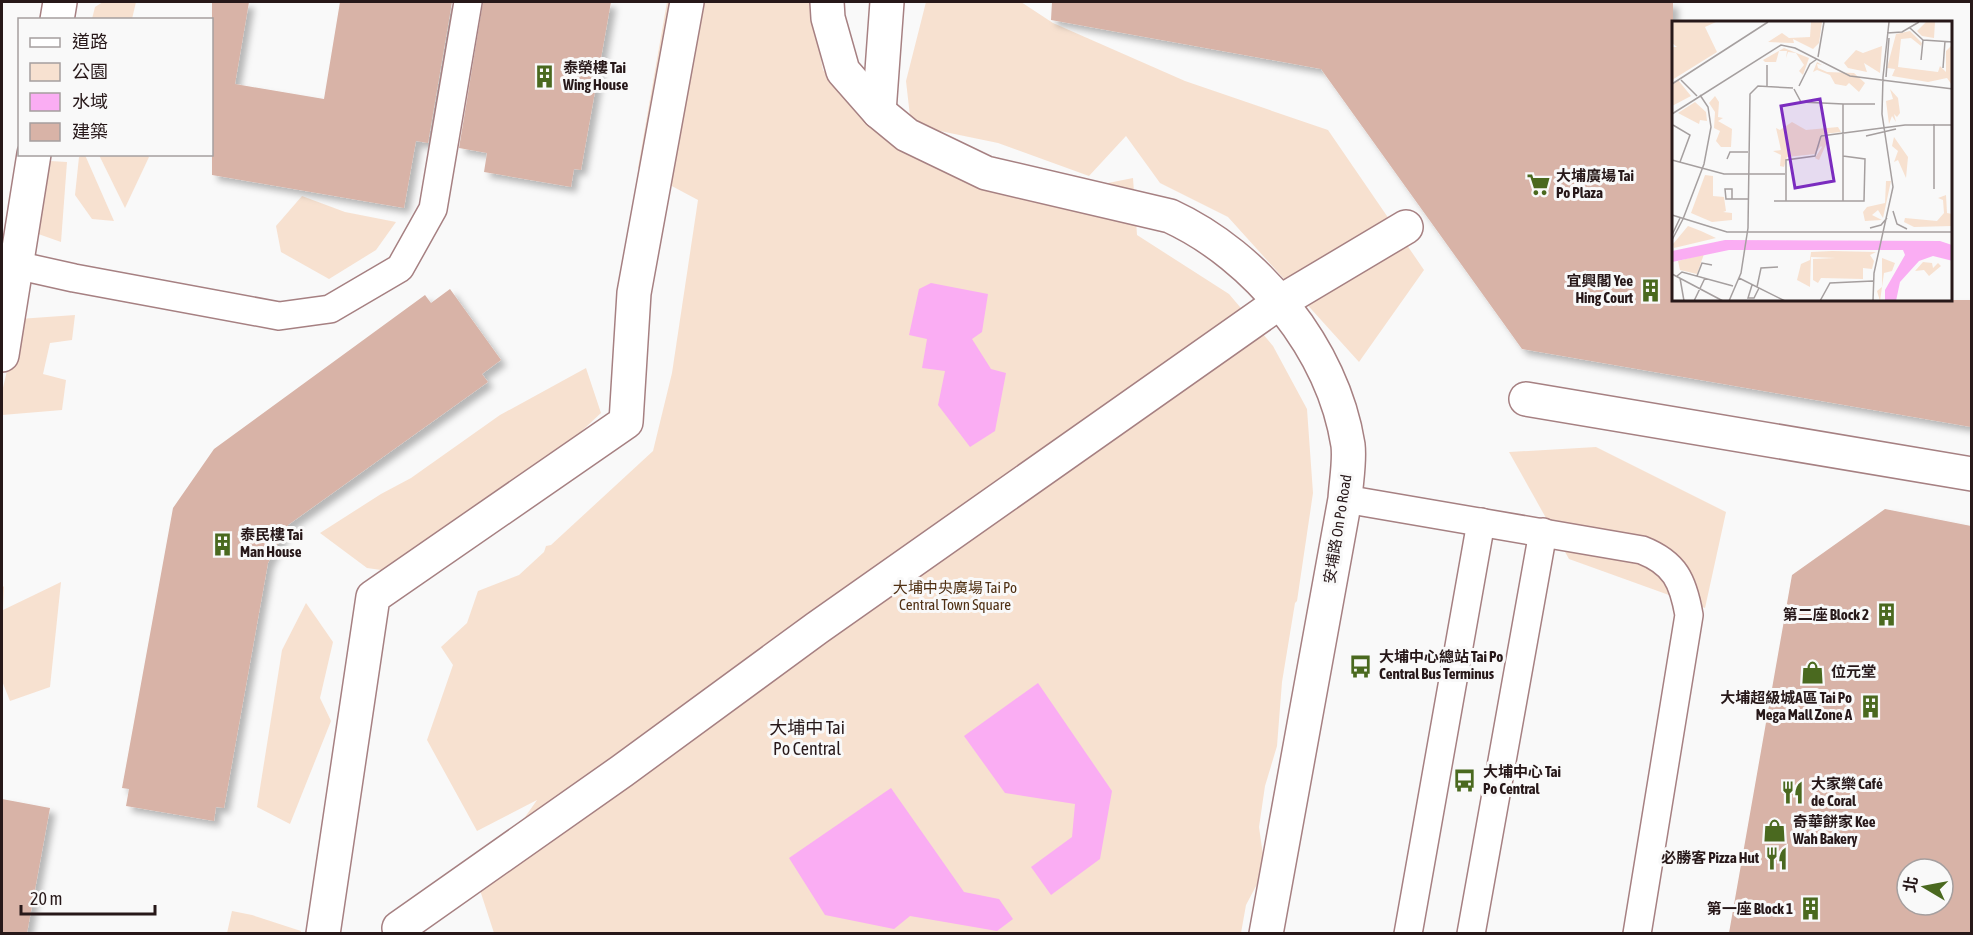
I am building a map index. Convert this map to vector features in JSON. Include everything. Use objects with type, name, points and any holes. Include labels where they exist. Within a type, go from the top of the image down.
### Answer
[{"type":"street","points":[[57,18],[60,2]]},
{"type":"street","points":[[323,933],[373,597],[626,422],[634,293],[687,2]]},
{"type":"street","name":"安埔路 On Po Road","points":[[827,2],[828,18],[843,71],[879,112],[907,135],[986,173],[1170,216],[1197,228],[1250,269],[1280,302],[1319,357],[1335,399],[1348,446],[1345,500],[1266,933]]},
{"type":"street","points":[[879,112],[887,2]]},
{"type":"street","points":[[2,355],[34,156]]},
{"type":"street","points":[[399,928],[612,778],[817,628],[1280,302],[1406,227]]},
{"type":"street","points":[[1526,399],[1971,474]]},
{"type":"lane","points":[[16,265],[279,316],[330,309],[400,268],[433,209],[468,2]]},
{"type":"lane","points":[[1345,500],[1642,550],[1656,556],[1678,577],[1689,615],[1636,933]]},
{"type":"lane","points":[[1408,933],[1481,522]]},
{"type":"lane","points":[[1471,933],[1543,532]]},
{"type":"green space","points":[[103,2],[136,2],[132,18],[92,18],[95,7]]},
{"type":"green space","name":"大埔中央廣場 Tai Po Central Town Square","points":[[667,2],[810,2],[823,70],[883,137],[1012,165],[1088,187],[1133,178],[1137,235],[1229,294],[1273,346],[1307,409],[1313,493],[1282,682],[1277,746],[1265,786],[1259,827],[1265,869],[1246,905],[1241,933],[494,933],[478,884],[537,800],[477,831],[427,740],[453,665],[441,647],[467,623],[478,591],[519,575],[544,552],[546,546],[551,545],[653,451],[672,373],[698,200],[638,168]]},
{"type":"green space","points":[[926,2],[1021,2],[1053,23],[1185,81],[1328,130],[1424,270],[1359,362],[1228,217],[1160,183],[1126,136],[1089,176],[998,143],[911,125],[906,81]]},
{"type":"green space","points":[[86,156],[114,221],[92,219],[75,195],[79,157]]},
{"type":"green space","points":[[99,156],[149,157],[125,208]]},
{"type":"green space","points":[[17,159],[67,162],[61,242],[10,224]]},
{"type":"green space","points":[[302,196],[345,212],[396,222],[376,250],[329,279],[281,252],[276,226]]},
{"type":"green space","points":[[75,315],[72,340],[50,343],[43,374],[66,380],[62,410],[2,415],[2,392],[19,319]]},
{"type":"green space","points":[[586,368],[601,413],[538,472],[395,572],[367,568],[320,533],[381,494],[411,478],[500,415]]},
{"type":"green space","points":[[1596,447],[1726,512],[1705,608],[1569,559],[1509,452]]},
{"type":"green space","points":[[61,582],[50,687],[10,701],[2,681],[2,585],[4,587],[3,610]]},
{"type":"green space","points":[[306,603],[333,642],[320,698],[331,721],[290,824],[257,807],[282,650]]},
{"type":"green space","points":[[232,911],[301,931],[300,934],[227,933]]},
{"type":"water","points":[[931,283],[988,294],[982,332],[972,339],[991,369],[1006,373],[995,431],[970,447],[938,405],[945,371],[922,368],[927,339],[909,335],[919,289]]},
{"type":"water","points":[[1038,683],[1112,791],[1100,859],[1051,895],[1031,867],[1072,837],[1075,804],[1005,793],[964,736]]},
{"type":"water","points":[[891,788],[964,892],[999,899],[1013,919],[997,931],[910,916],[894,929],[825,915],[789,858]]},
{"type":"building","points":[[212,2],[249,2],[235,84],[324,99],[340,2],[452,2],[428,143],[416,141],[404,208],[212,175]]},
{"type":"building","name":"泰榮樓 Tai Wing House","points":[[483,2],[611,2],[581,170],[574,169],[571,187],[484,172],[487,153],[459,148]]},
{"type":"building","name":"大埔廣場 Tai Po Plaza","points":[[1052,2],[1673,2],[1672,302],[1952,302],[1952,300],[1971,300],[1971,427],[1522,349],[1321,69],[1051,20]]},
{"type":"building","name":"泰民樓 Tai Man House","points":[[450,289],[501,360],[482,374],[488,382],[288,525],[268,563],[224,808],[216,807],[214,821],[126,806],[129,789],[122,788],[173,508],[214,449],[425,295],[431,303]]},
{"type":"building","name":"大埔超級城A區 Tai Po Mega Mall Zone A","points":[[1885,509],[1971,526],[1971,933],[1729,933],[1792,575]]},
{"type":"building","points":[[2,799],[50,808],[27,933],[2,933]]},
{"type":"place","name":"泰榮樓 Tai Wing House","points":[[545,77]]},
{"type":"place","name":"大埔廣場 Tai Po Plaza","points":[[1538,185]]},
{"type":"place","name":"宜興閣 Yee Hing Court","points":[[1651,290]]},
{"type":"place","name":"泰民樓 Tai Man House","points":[[222,544]]},
{"type":"place","name":"第二座 Block 2","points":[[1887,615]]},
{"type":"place","name":"大埔中心總站 Tai Po Central Bus Terminus","points":[[1361,666]]},
{"type":"place","name":"位元堂","points":[[1813,672]]},
{"type":"place","name":"大埔超級城A區 Tai Po Mega Mall Zone A","points":[[1870,707]]},
{"type":"place","name":"大埔中心 Tai Po Central","points":[[1465,781]]},
{"type":"place","name":"大家樂 Café de Coral","points":[[1793,793]]},
{"type":"place","name":"奇華餅家 Kee Wah Bakery","points":[[1775,831]]},
{"type":"place","name":"必勝客 Pizza Hut","points":[[1777,858]]},
{"type":"place","name":"第一座 Block 1","points":[[1811,909]]},
{"type":"district","name":"大埔中 Tai Po Central","points":[[807,738]]}]
